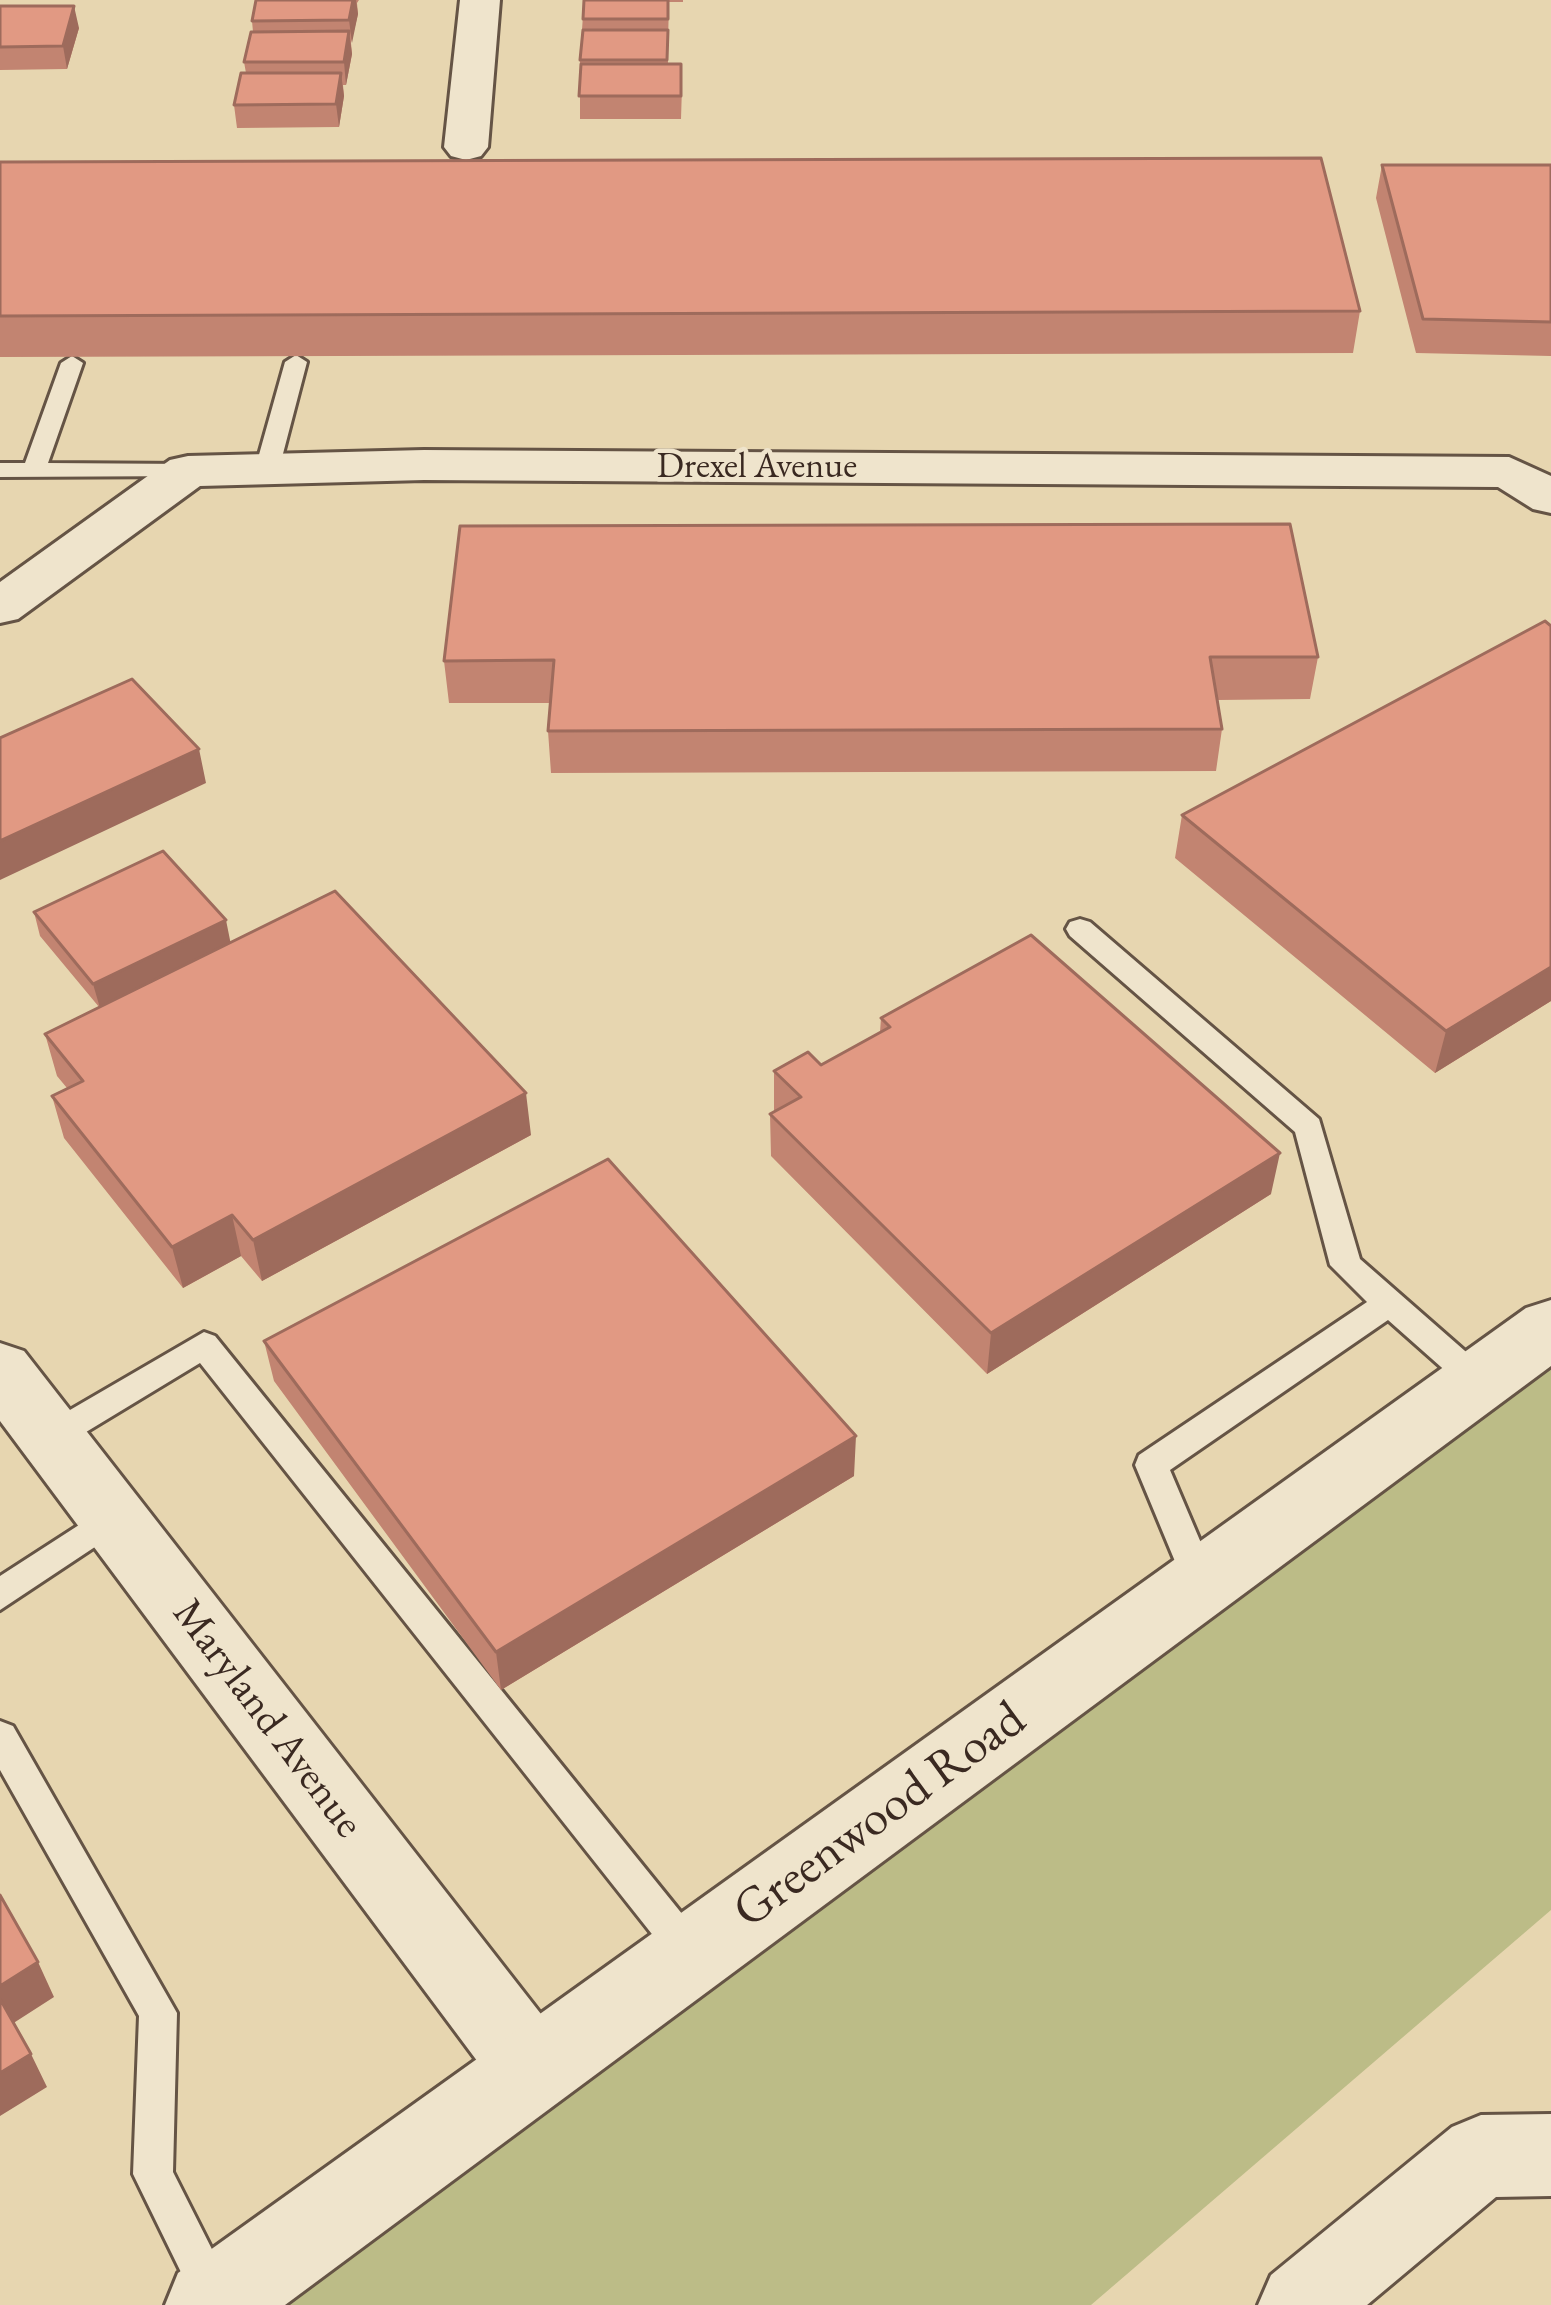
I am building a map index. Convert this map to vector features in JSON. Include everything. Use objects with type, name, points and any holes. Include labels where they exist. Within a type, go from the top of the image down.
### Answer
[{"type":"street","points":[[466,146],[480,0]]},
{"type":"street","name":"Drexel Avenue","points":[[188,471],[424,465],[1509,472],[1551,498]]},
{"type":"street","points":[[0,607],[188,471]]},
{"type":"street","name":"Greenwood Road","points":[[213,2302],[1551,1328]]},
{"type":"street","name":"Maryland Avenue","points":[[0,1370],[533,2069]]},
{"type":"street","points":[[1301,2305],[1481,2156],[1551,2156]]},
{"type":"lane","points":[[267,469],[296,362]]},
{"type":"lane","points":[[34,470],[72,363]]},
{"type":"lane","points":[[0,470],[188,471]]},
{"type":"lane","points":[[1080,929],[1308,1127],[1346,1265],[1478,1381]]},
{"type":"lane","points":[[1201,1582],[1151,1466],[1389,1303]]},
{"type":"lane","points":[[51,1437],[204,1345],[691,1954]]},
{"type":"lane","points":[[0,1595],[113,1517]]},
{"type":"lane","points":[[0,1737],[158,2013],[153,2174],[213,2302]]},
{"type":"green space","points":[[1551,1328],[1551,1910],[1091,2305],[218,2305]]},
{"type":"building","points":[[256,0],[353,0],[349,20],[252,21]]},
{"type":"building","points":[[584,0],[668,0],[668,19],[583,19]]},
{"type":"building","points":[[0,6],[74,6],[63,46],[0,47]]},
{"type":"building","points":[[583,30],[668,30],[667,60],[580,60]]},
{"type":"building","points":[[349,31],[344,62],[244,62],[251,32]]},
{"type":"building","points":[[581,64],[681,64],[681,96],[579,96]]},
{"type":"building","points":[[241,73],[341,73],[336,104],[234,105]]},
{"type":"building","points":[[1321,158],[1360,311],[0,316],[0,162]]},
{"type":"building","points":[[1382,165],[1551,165],[1551,322],[1423,319]]},
{"type":"building","points":[[1290,524],[1318,657],[1210,657],[1222,729],[548,731],[554,660],[444,661],[460,526]]},
{"type":"building","points":[[1545,621],[1551,626],[1551,967],[1446,1031],[1182,815]]},
{"type":"building","points":[[132,679],[199,749],[0,841],[0,738]]},
{"type":"building","points":[[163,851],[226,920],[93,984],[34,912]]},
{"type":"building","points":[[335,891],[526,1093],[253,1240],[232,1215],[172,1247],[52,1096],[83,1081],[45,1034]]},
{"type":"building","points":[[1031,935],[1280,1153],[991,1333],[770,1114],[801,1097],[774,1071],[808,1052],[821,1065],[890,1027],[881,1018]]},
{"type":"building","points":[[608,1159],[856,1436],[496,1652],[264,1341]]},
{"type":"building","points":[[0,1895],[38,1962],[0,1986]]},
{"type":"building","points":[[0,1999],[31,2054],[0,2073]]}]
